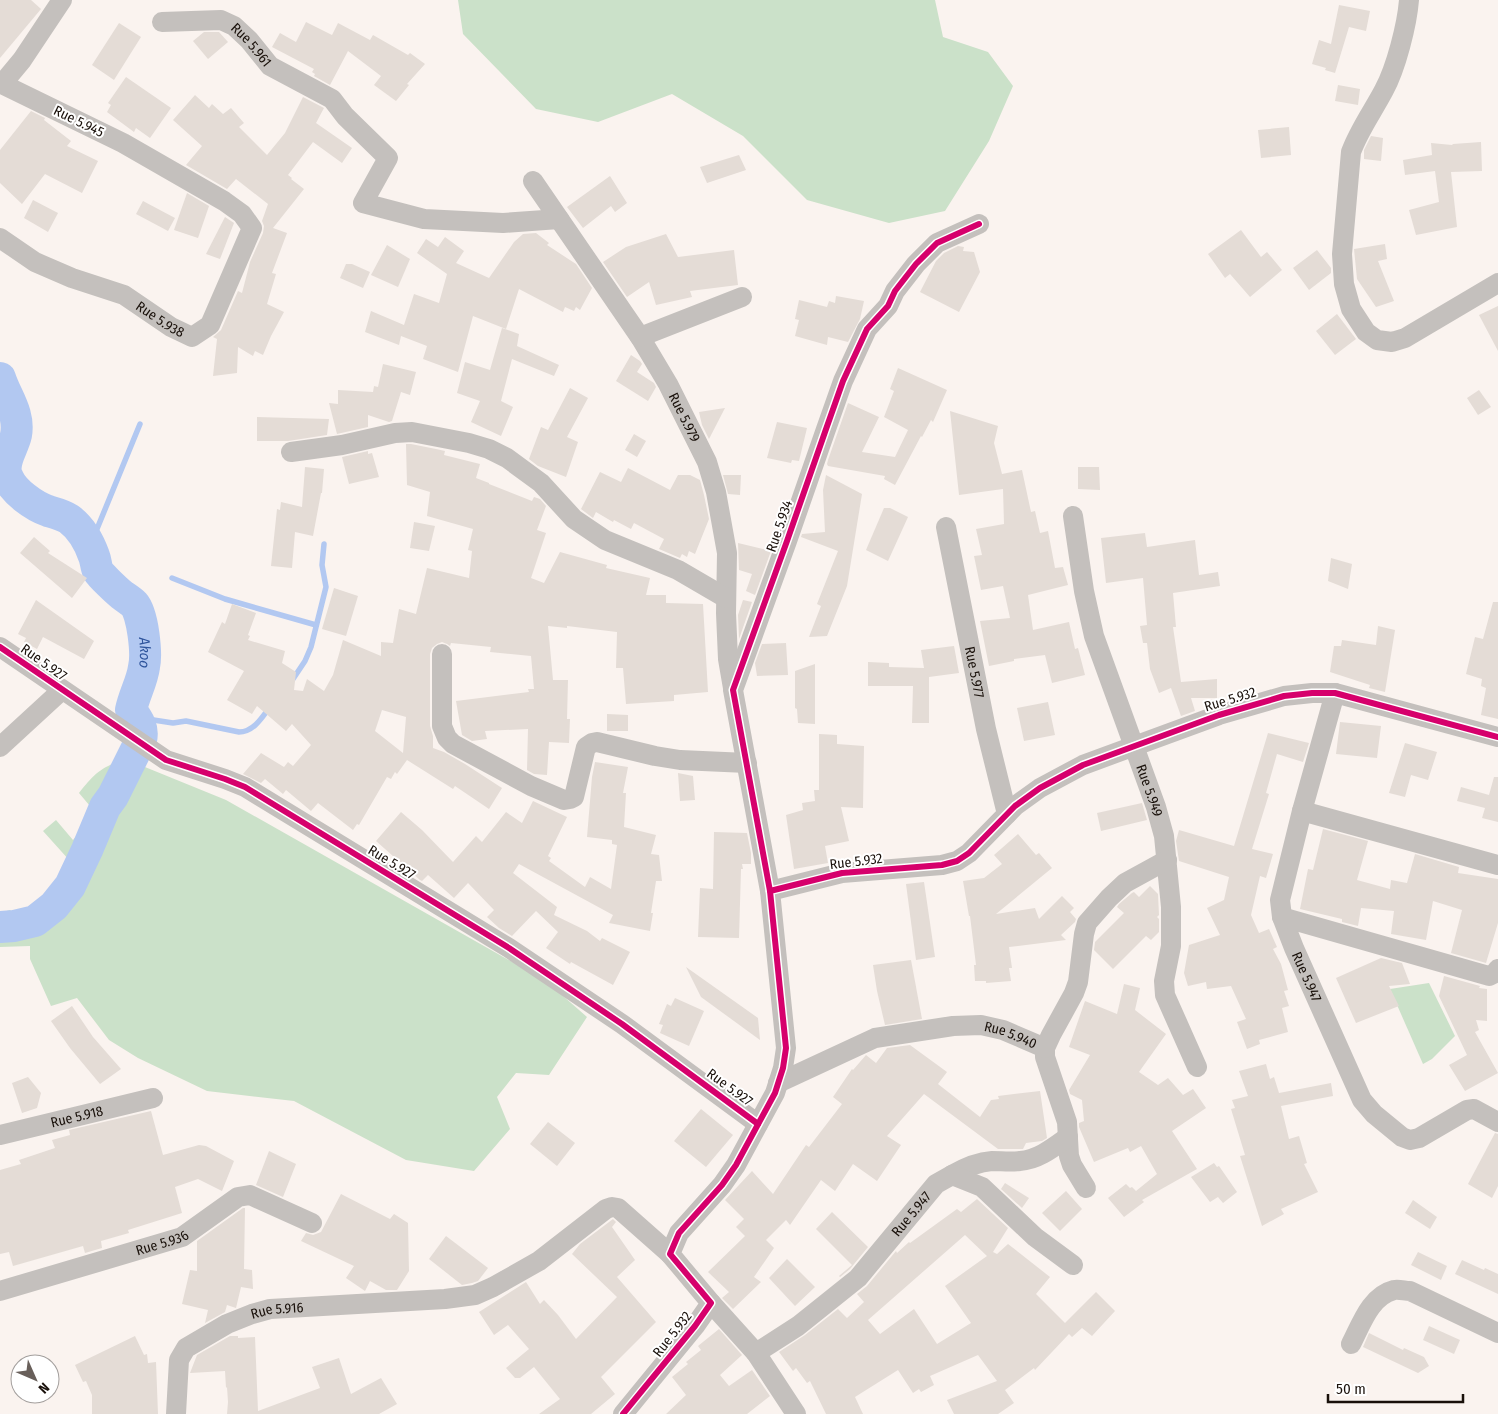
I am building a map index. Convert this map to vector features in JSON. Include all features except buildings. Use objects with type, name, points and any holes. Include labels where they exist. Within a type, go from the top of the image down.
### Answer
[{"type":"street","name":"Rue 5.945","points":[[62,0],[22,60],[1,85],[123,143],[224,201],[242,214]]},
{"type":"street","points":[[1409,0],[1397,55],[1385,88],[1357,137],[1352,152],[1342,254],[1344,284],[1350,309],[1366,332],[1377,340],[1392,342],[1405,338],[1498,284]]},
{"type":"street","name":"Rue 5.961","points":[[162,22],[221,20],[234,26],[249,40],[270,66],[332,99],[345,116],[388,158],[363,203],[424,219],[503,222],[559,219]]},
{"type":"street","name":"Rue 5.979","points":[[533,181],[640,337],[668,384],[707,462],[716,492],[727,553],[728,659],[733,690]]},
{"type":"street","name":"Rue 5.938","points":[[0,238],[35,262],[72,278],[124,295],[172,327],[192,337],[210,325],[252,228],[242,214]]},
{"type":"street","name":"Rue 5.934","points":[[733,690],[788,541],[825,432],[844,381],[867,329],[888,306],[895,291],[916,264],[937,242],[979,224]]},
{"type":"street","points":[[640,337],[742,297]]},
{"type":"street","points":[[291,452],[342,445],[395,433],[412,432],[469,443],[489,449],[507,458],[541,483],[574,519],[605,540],[678,570],[726,598]]},
{"type":"street","name":"Rue 5.949","points":[[1073,516],[1084,591],[1094,636],[1164,836],[1171,907],[1171,946],[1164,981],[1165,995],[1197,1067]]},
{"type":"street","name":"Rue 5.977","points":[[946,527],[986,729],[1007,814]]},
{"type":"street","name":"Rue 5.927","points":[[0,647],[166,760],[245,787],[509,948],[622,1024],[758,1124]]},
{"type":"street","points":[[442,654],[442,726],[453,744],[531,786],[564,800],[574,796],[586,747],[592,743],[598,742],[680,760],[747,763]]},
{"type":"street","points":[[0,747],[62,690]]},
{"type":"street","points":[[733,690],[770,891],[786,1048],[783,1068],[775,1093],[736,1165],[722,1185],[679,1233],[670,1254],[756,1353],[796,1414]]},
{"type":"street","name":"Rue 5.932","points":[[770,891],[842,873],[942,865],[957,861],[968,853],[1015,806],[1040,788],[1082,765],[1219,714],[1284,696],[1312,692],[1335,693],[1498,737]]},
{"type":"street","name":"Rue 5.947","points":[[1335,693],[1280,900],[1282,917],[1362,1100],[1374,1114],[1402,1137],[1410,1140],[1419,1138],[1467,1110],[1474,1109],[1498,1122]]},
{"type":"street","points":[[1302,812],[1498,865]]},
{"type":"street","name":"Rue 5.940","points":[[778,1083],[875,1038],[953,1026],[981,1025],[1003,1030],[1045,1048],[1074,994],[1078,982],[1084,934],[1088,923],[1109,898],[1125,883],[1166,860]]},
{"type":"street","points":[[1282,917],[1489,976],[1498,969]]},
{"type":"street","points":[[1045,1048],[1045,1057],[1067,1122],[1069,1156],[1072,1166],[1086,1188]]},
{"type":"street","name":"Rue 5.918","points":[[0,1135],[153,1098]]},
{"type":"street","name":"Rue 5.947","points":[[756,1353],[798,1326],[858,1278],[936,1184],[963,1169],[990,1161],[1020,1161],[1033,1158],[1050,1150],[1068,1137]]},
{"type":"street","points":[[952,1175],[982,1188],[1035,1237],[1073,1265]]},
{"type":"street","name":"Rue 5.936","points":[[0,1291],[182,1237],[238,1197],[250,1195],[312,1222]]},
{"type":"street","name":"Rue 5.916","points":[[176,1414],[178,1360],[186,1348],[227,1324],[270,1308],[445,1300],[475,1294],[493,1287],[540,1261],[606,1209],[612,1207],[618,1208],[670,1254]]},
{"type":"street","points":[[1351,1344],[1370,1307],[1382,1294],[1396,1290],[1410,1291],[1498,1333]]},
{"type":"street","name":"Rue 5.932","points":[[623,1414],[695,1326],[711,1303]]},
{"type":"green space","points":[[458,0],[935,0],[943,37],[988,52],[1013,86],[989,141],[945,211],[889,223],[807,200],[743,136],[672,94],[598,122],[536,109],[463,34]]},
{"type":"green space","points":[[123,760],[226,800],[546,981],[587,1017],[549,1075],[516,1073],[497,1097],[510,1129],[474,1171],[406,1160],[294,1101],[207,1091],[138,1058],[109,1040],[77,998],[51,1006],[30,959],[30,946],[0,947],[0,913],[10,910],[21,921],[52,898],[70,861],[43,831],[56,820],[73,840],[95,812],[79,793],[98,772]]},
{"type":"green space","points":[[1429,983],[1455,1036],[1432,1059],[1423,1064],[1390,989]]},
{"type":"waterway","name":"Akoo","points":[[0,378],[14,412],[17,427],[5,467],[8,478],[25,498],[43,509],[67,518],[81,531],[95,558],[98,571],[137,609],[144,634],[145,653],[143,673],[131,710],[141,728],[141,740],[113,796],[105,807],[70,886],[54,906],[35,921],[0,927]]},
{"type":"waterway","points":[[90,546],[140,424]]},
{"type":"waterway","points":[[291,682],[305,661],[311,647],[326,587],[322,565],[324,544]]},
{"type":"waterway","points":[[172,578],[225,599],[316,625]]},
{"type":"waterway","points":[[139,722],[141,719],[173,723],[186,721],[239,732],[253,727],[269,708]]},
{"type":"cycle path","points":[[770,891],[733,690],[843,381],[867,329],[888,306],[895,291],[916,264],[937,243],[979,224]]},
{"type":"cycle path","points":[[0,647],[166,760],[245,787],[509,948],[622,1024],[758,1124]]},
{"type":"cycle path","points":[[623,1414],[695,1326],[711,1303],[670,1254],[679,1233],[722,1185],[736,1165],[775,1093],[783,1068],[786,1048],[770,891],[842,873],[942,865],[957,861],[969,853],[1015,806],[1040,788],[1083,765],[1219,715],[1284,696],[1335,693],[1498,737]]}]
